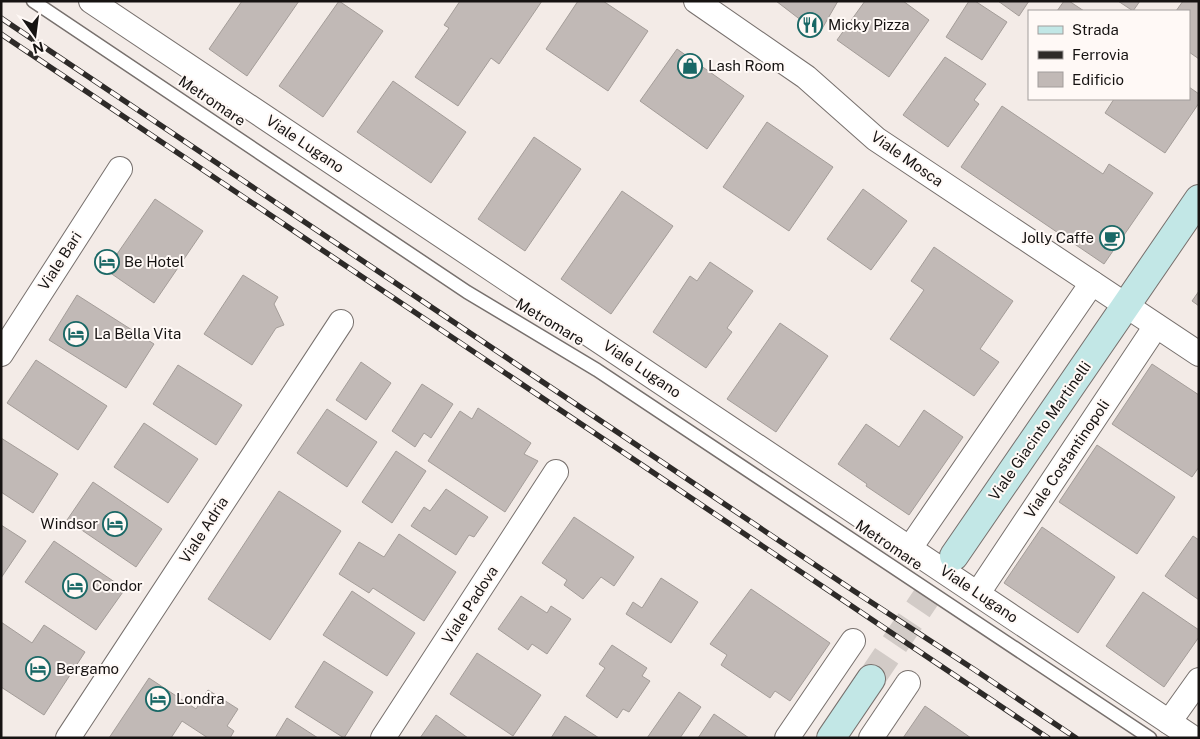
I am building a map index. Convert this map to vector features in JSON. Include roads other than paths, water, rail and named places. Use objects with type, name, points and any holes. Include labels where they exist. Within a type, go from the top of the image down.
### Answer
[{"type":"street","name":"Viale Lugano","points":[[91,1],[1193,738]]},
{"type":"street","name":"Viale Mosca","points":[[696,1],[806,77],[876,139],[1199,354]]},
{"type":"street","name":"Viale Bari","points":[[1,354],[120,169]]},
{"type":"street","points":[[1126,306],[1199,199]]},
{"type":"street","points":[[910,548],[1092,283]]},
{"type":"street","name":"Viale Giacinto Martinelli","points":[[954,556],[1126,306]]},
{"type":"street","name":"Viale Adria","points":[[68,738],[341,322]]},
{"type":"street","name":"Viale Costantinopoli","points":[[978,593],[1156,326]]},
{"type":"street","name":"Viale Padova","points":[[383,738],[556,472]]},
{"type":"street","points":[[786,738],[853,641]]},
{"type":"street","points":[[831,738],[871,679]]},
{"type":"street","points":[[1169,722],[1199,680]]},
{"type":"street","points":[[871,738],[908,683]]},
{"type":"lane","name":"Metromare","points":[[33,1],[467,292],[597,370],[1150,738]]},
{"type":"tunnel","points":[[871,679],[954,556]]},
{"type":"railway","points":[[1,18],[1076,738]]},
{"type":"railway","points":[[1,34],[1048,738]]},
{"type":"place","name":"Micky Pizza","points":[[810,25]]},
{"type":"place","name":"Lash Room","points":[[690,66]]},
{"type":"place","name":"Jolly Caffe","points":[[1112,238]]},
{"type":"place","name":"Be Hotel","points":[[107,262]]},
{"type":"place","name":"La Bella Vita","points":[[76,334]]},
{"type":"place","name":"Windsor","points":[[115,524]]},
{"type":"place","name":"Condor","points":[[75,586]]},
{"type":"place","name":"Bergamo","points":[[38,669]]},
{"type":"place","name":"Londra","points":[[158,699]]}]
